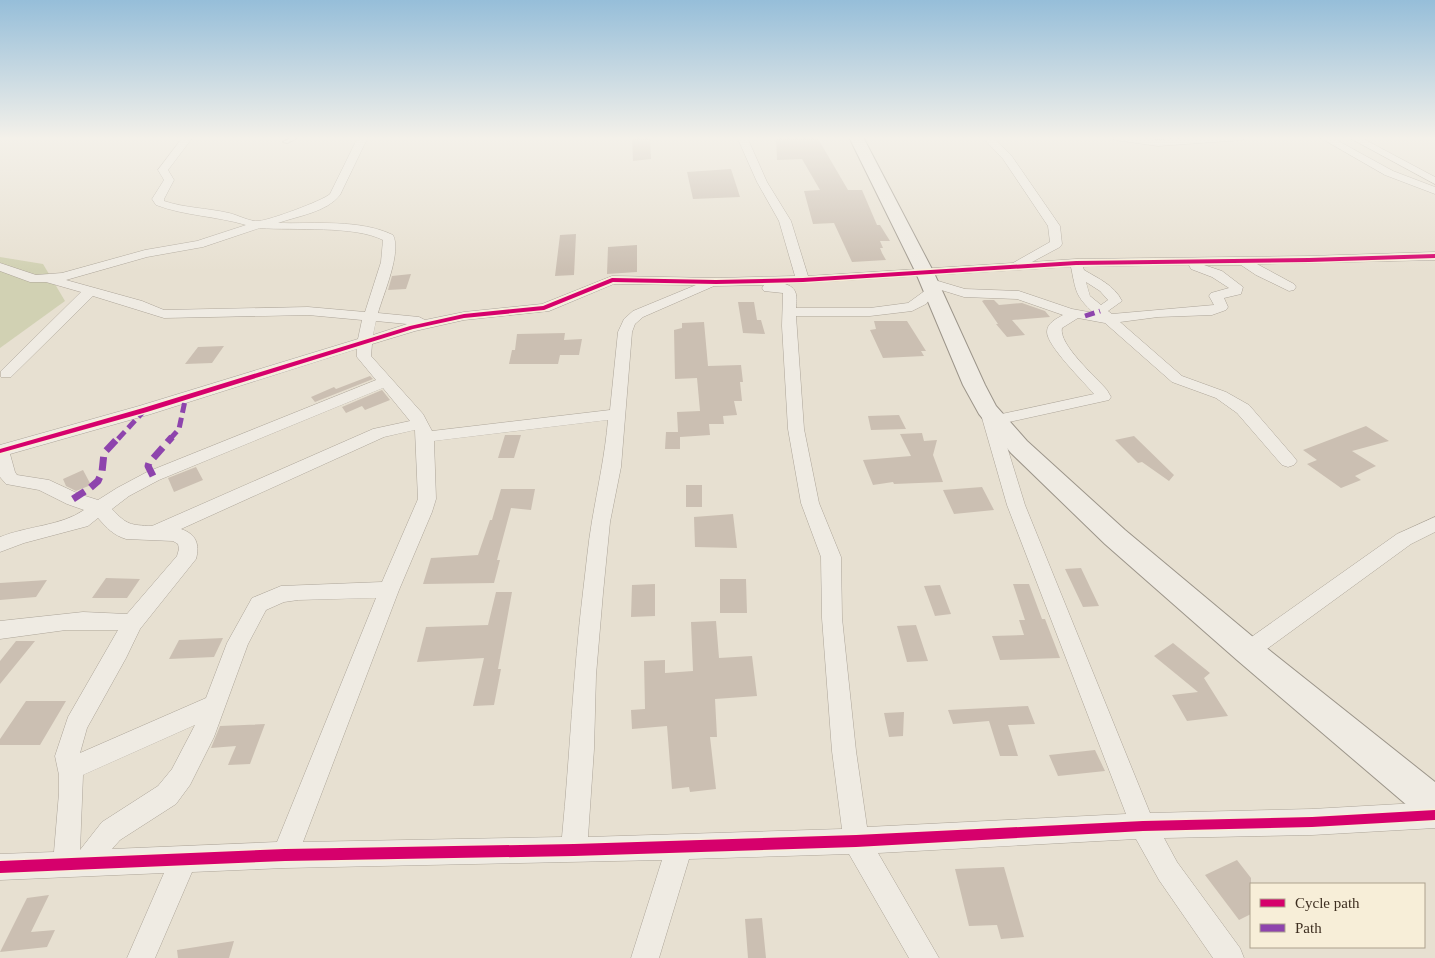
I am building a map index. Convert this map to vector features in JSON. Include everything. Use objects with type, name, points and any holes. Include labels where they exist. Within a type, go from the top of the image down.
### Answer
[{"type":"street","points":[[168,182],[158,199],[160,203],[170,208],[218,214],[259,225],[340,228],[387,236],[389,238],[390,248],[385,273],[371,316],[364,357],[422,431],[427,499],[285,855]]},
{"type":"street","points":[[46,279],[71,275],[145,254],[199,244],[314,207],[333,198],[342,182]]},
{"type":"street","points":[[762,182],[785,221],[802,280]]},
{"type":"street","points":[[878,182],[928,282],[974,385],[992,415],[1019,447],[1115,537],[1248,651],[1435,805]]},
{"type":"street","points":[[1012,267],[1053,247],[1057,239],[1054,226],[1024,182]]},
{"type":"street","points":[[1411,182],[1435,191]]},
{"type":"street","points":[[76,864],[70,769],[67,756],[76,725],[132,623],[186,559],[187,541],[181,536],[173,534],[122,530],[100,508],[73,500],[43,484],[12,480],[7,474],[0,451],[145,410],[366,340],[430,322],[464,316],[544,308],[612,280],[928,282],[1012,267],[1078,268],[1183,262],[1435,256]]},
{"type":"street","points":[[1244,261],[1289,287]]},
{"type":"street","points":[[928,282],[964,293],[1019,294],[1076,314],[1104,315],[1212,311],[1221,307],[1216,296],[1237,290],[1232,283],[1217,274],[1183,262]]},
{"type":"street","points":[[0,267],[26,277],[46,279],[137,304],[164,314],[308,311],[430,322]]},
{"type":"street","points":[[1078,268],[1080,291],[1104,315],[1177,379],[1221,395],[1243,409],[1288,461]]},
{"type":"street","points":[[1078,268],[1104,287],[1114,297],[1115,301],[1104,315]]},
{"type":"street","points":[[574,850],[582,749],[585,675],[593,593],[601,522],[612,467],[625,332],[629,322],[645,311],[720,282],[742,288],[787,289],[790,294],[793,401],[796,429],[810,504],[831,557],[832,618],[844,751],[856,842],[925,958]]},
{"type":"street","points":[[790,313],[811,311],[870,312],[906,308],[921,301],[928,282]]},
{"type":"street","points":[[6,374],[90,291]]},
{"type":"street","points":[[992,415],[1038,410],[1102,397],[1102,393],[1054,337],[1056,326],[1076,314]]},
{"type":"street","points":[[0,545],[19,538],[74,524],[89,517],[123,492],[152,476],[384,382]]},
{"type":"street","points":[[153,533],[379,433],[617,414]]},
{"type":"street","points":[[992,415],[1016,505],[1143,826],[1168,871],[1230,958]]},
{"type":"street","points":[[1248,651],[1404,539],[1435,524]]},
{"type":"street","points":[[76,864],[111,831],[152,806],[167,794],[192,758],[238,642],[259,604],[281,594],[298,592],[390,590]]},
{"type":"street","points":[[0,630],[86,619],[132,623]]},
{"type":"street","points":[[70,769],[214,705]]},
{"type":"street","points":[[0,867],[285,855],[574,850],[856,842],[1143,826],[1312,822],[1435,815]]},
{"type":"street","points":[[645,958],[680,846]]},
{"type":"street","points":[[141,958],[184,859]]},
{"type":"green space","points":[[0,257],[43,264],[65,301],[0,348]]},
{"type":"building","points":[[689,182],[735,182],[740,197],[693,199]]},
{"type":"building","points":[[815,182],[843,182],[848,190],[862,190],[877,225],[880,225],[890,241],[880,241],[883,248],[880,248],[886,260],[852,262],[834,223],[813,224],[804,191],[820,190]]},
{"type":"building","points":[[576,234],[574,275],[555,276],[560,235]]},
{"type":"building","points":[[637,245],[637,272],[607,274],[608,247]]},
{"type":"building","points":[[411,274],[406,289],[388,290],[392,276]]},
{"type":"building","points":[[994,300],[999,305],[1022,303],[1045,311],[1050,317],[1012,320],[1025,335],[1007,337],[996,324],[998,324],[982,301]]},
{"type":"building","points":[[738,302],[754,302],[757,320],[761,320],[765,334],[743,333]]},
{"type":"building","points":[[874,321],[907,321],[926,351],[921,351],[924,356],[883,358],[870,330],[876,329]]},
{"type":"building","points":[[704,322],[708,366],[741,365],[743,382],[740,382],[742,401],[734,401],[737,415],[723,416],[724,424],[709,424],[710,435],[680,437],[680,449],[665,449],[666,432],[678,432],[677,412],[700,411],[697,378],[675,379],[674,330],[682,328],[682,323]]},
{"type":"building","points":[[565,333],[564,340],[582,339],[579,355],[560,355],[558,364],[509,364],[512,350],[515,350],[517,334]]},
{"type":"building","points":[[224,346],[212,363],[185,364],[198,347]]},
{"type":"building","points":[[370,376],[373,379],[315,402],[311,397],[334,387],[336,389]]},
{"type":"building","points":[[382,390],[390,400],[365,410],[362,406],[346,413],[342,407]]},
{"type":"building","points":[[899,415],[906,429],[871,430],[868,416]]},
{"type":"building","points":[[1366,426],[1389,441],[1352,451],[1376,466],[1355,476],[1361,480],[1341,488],[1307,464],[1317,460],[1303,450]]},
{"type":"building","points":[[922,433],[924,441],[937,440],[933,455],[943,482],[894,484],[893,482],[873,485],[863,460],[911,456],[900,434]]},
{"type":"building","points":[[505,435],[521,435],[514,458],[498,458]]},
{"type":"building","points":[[1134,436],[1174,475],[1169,481],[1142,462],[1138,463],[1115,440]]},
{"type":"building","points":[[196,467],[203,480],[174,492],[168,478]]},
{"type":"building","points":[[83,470],[91,485],[76,491],[66,486],[63,479]]},
{"type":"building","points":[[686,485],[702,485],[702,507],[686,507]]},
{"type":"building","points":[[982,487],[994,510],[954,514],[943,490]]},
{"type":"building","points":[[501,489],[535,489],[531,510],[511,508],[497,560],[500,560],[494,583],[423,584],[431,558],[478,555],[490,520],[492,520]]},
{"type":"building","points":[[733,514],[737,548],[695,547],[694,517]]},
{"type":"building","points":[[1081,568],[1099,606],[1083,607],[1065,569]]},
{"type":"building","points":[[106,578],[140,579],[127,598],[92,598]]},
{"type":"building","points":[[720,579],[746,579],[747,613],[720,613]]},
{"type":"building","points":[[47,580],[36,597],[0,600],[0,583]]},
{"type":"building","points":[[655,584],[655,616],[631,617],[632,585]]},
{"type":"building","points":[[1013,584],[1029,584],[1042,619],[1045,619],[1060,658],[1000,660],[992,636],[1024,635],[1019,620],[1025,620]]},
{"type":"building","points":[[940,585],[951,614],[935,616],[924,586]]},
{"type":"building","points":[[496,592],[512,592],[498,669],[501,669],[494,705],[473,706],[484,658],[417,662],[426,627],[488,625]]},
{"type":"building","points":[[716,621],[719,658],[752,656],[757,696],[715,699],[717,737],[710,737],[716,789],[690,792],[689,787],[672,789],[667,726],[632,729],[631,710],[645,709],[644,661],[665,660],[665,673],[693,671],[691,622]]},
{"type":"building","points":[[916,625],[928,661],[907,662],[897,626]]},
{"type":"building","points":[[223,638],[214,657],[169,659],[179,640]]},
{"type":"building","points":[[16,641],[35,641],[0,684],[0,661]]},
{"type":"building","points":[[1173,643],[1210,673],[1204,678],[1228,716],[1187,721],[1172,695],[1198,692],[1154,656]]},
{"type":"building","points":[[26,701],[66,701],[40,745],[0,745],[0,739]]},
{"type":"building","points":[[1028,706],[1035,724],[1008,725],[1018,756],[1000,756],[989,721],[953,724],[948,710]]},
{"type":"building","points":[[904,712],[903,736],[889,737],[884,713]]},
{"type":"building","points":[[265,724],[250,764],[228,765],[236,746],[211,748],[220,726]]},
{"type":"building","points":[[1095,750],[1105,771],[1058,776],[1049,755]]},
{"type":"building","points":[[1237,860],[1251,878],[1250,914],[1239,920],[1205,875]]},
{"type":"building","points":[[1004,867],[1024,937],[1001,939],[997,925],[969,926],[955,869]]},
{"type":"building","points":[[49,895],[31,932],[55,930],[47,947],[0,952],[27,898]]},
{"type":"building","points":[[762,918],[766,958],[748,958],[745,919]]},
{"type":"building","points":[[234,941],[229,958],[178,958],[177,950]]},
{"type":"marked path","points":[[1085,316],[1100,311]]},
{"type":"marked path","points":[[153,476],[148,466],[149,463],[179,429],[186,396]]},
{"type":"marked path","points":[[73,499],[95,485],[101,477],[104,453],[143,412]]},
{"type":"cycle path","points":[[0,451],[145,410],[412,327],[464,316],[544,308],[612,280],[716,282],[803,280],[1076,263],[1309,260],[1435,256]]},
{"type":"cycle path","points":[[0,867],[285,855],[574,850],[856,841],[1143,826],[1312,822],[1435,815]]}]
